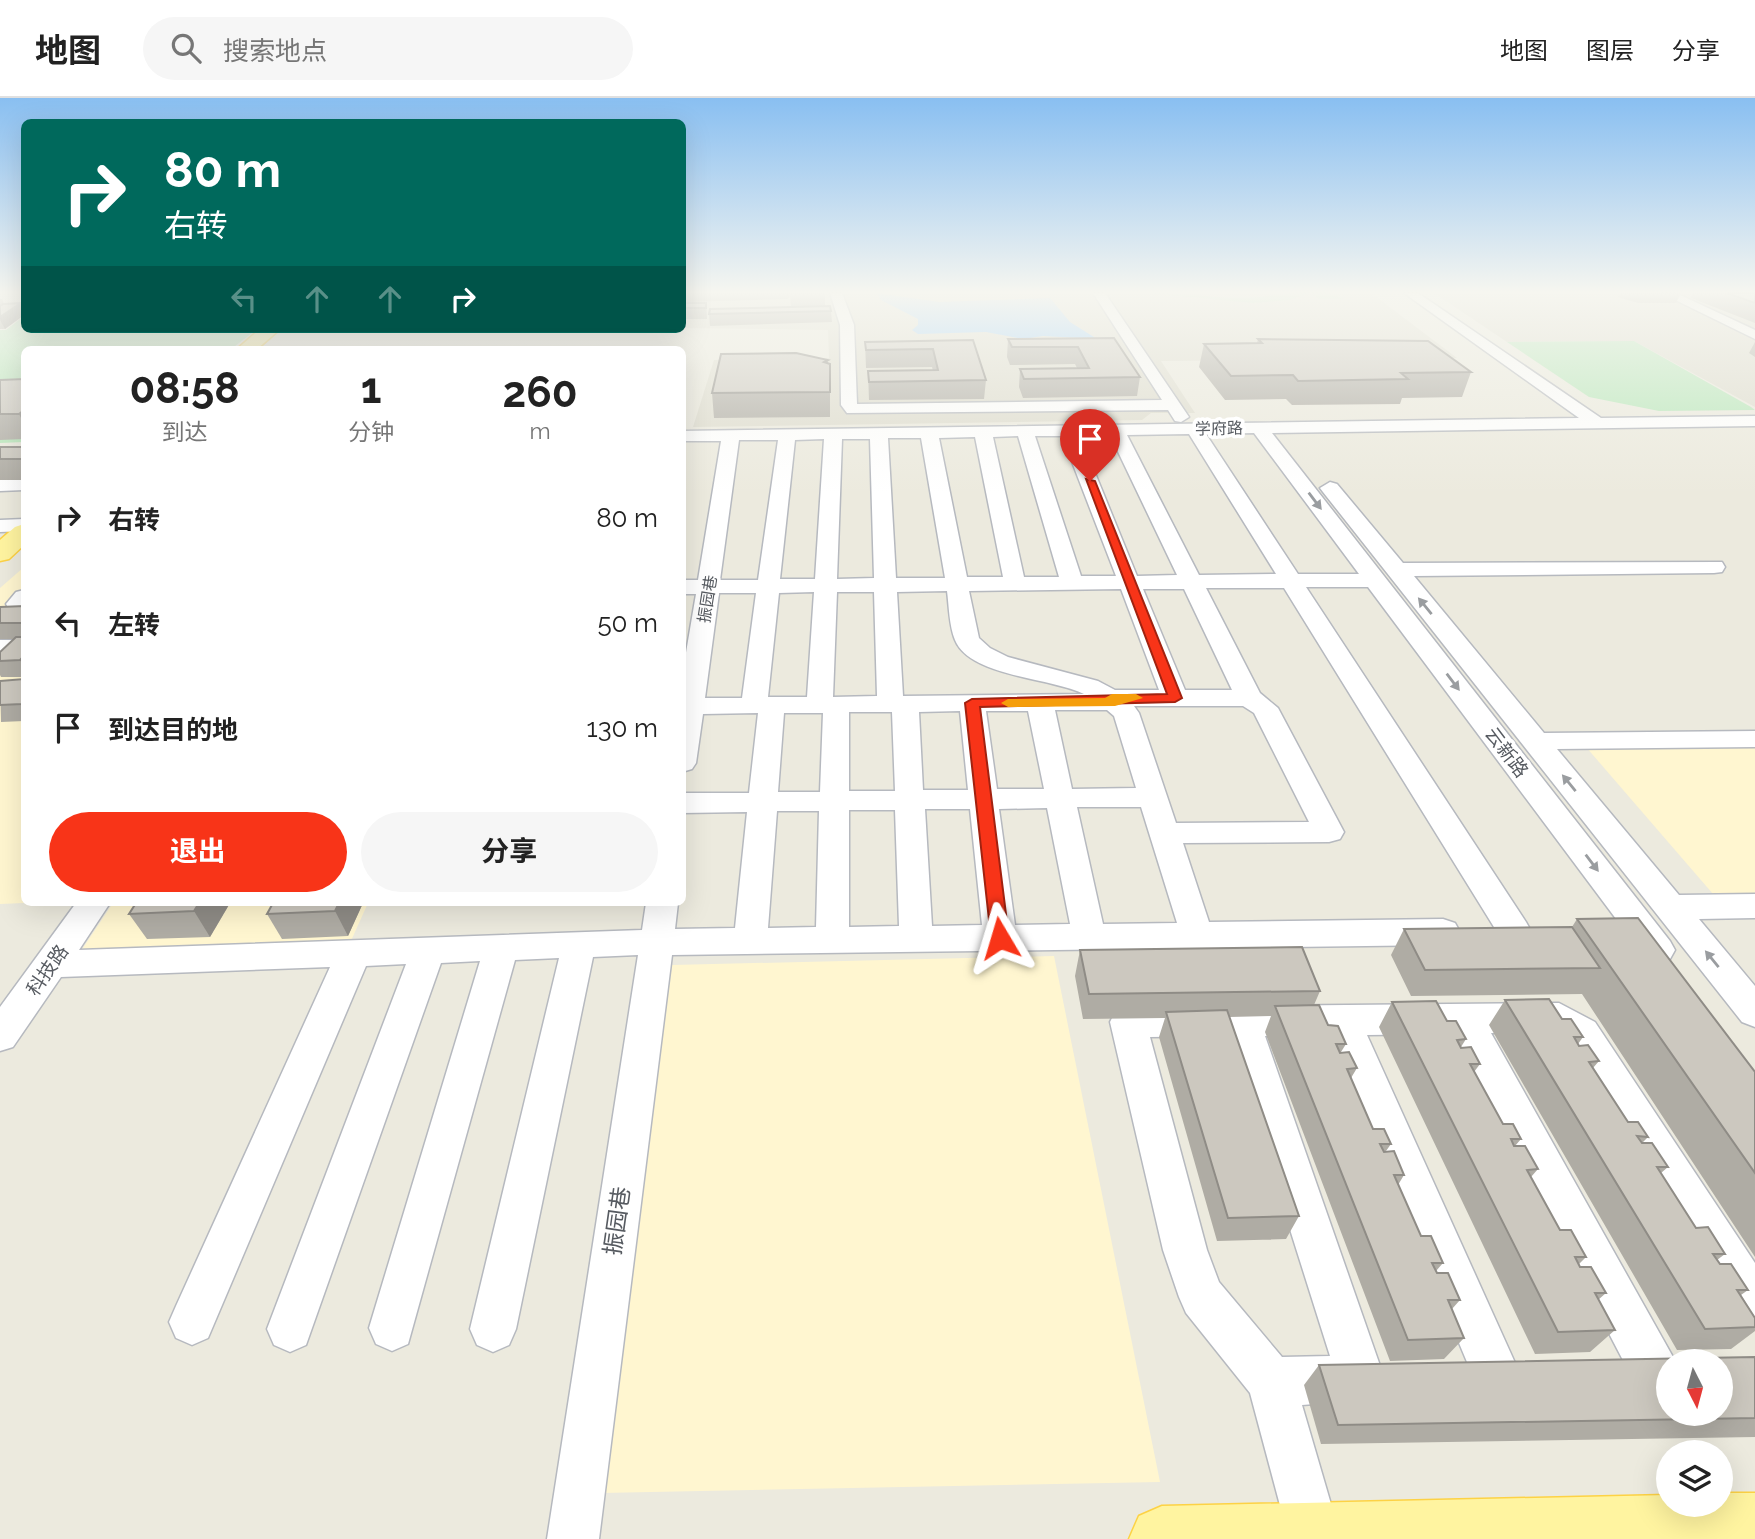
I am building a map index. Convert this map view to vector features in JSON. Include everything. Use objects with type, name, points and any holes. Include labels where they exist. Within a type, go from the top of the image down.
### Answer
[{"type":"main road","points":[[0,553],[21,535]]},
{"type":"main road","points":[[1162,1539],[1755,1525]]},
{"type":"street","points":[[848,360],[849,405],[853,409],[1173,405]]},
{"type":"street","points":[[51,964],[579,945],[659,923],[750,941],[1527,931],[1143,360]]},
{"type":"street","points":[[1485,360],[1571,423]]},
{"type":"street","points":[[1506,360],[1595,422]]},
{"type":"street","name":"学府路","points":[[686,436],[1755,421]]},
{"type":"street","name":"云新路","points":[[1270,428],[1386,575],[1674,971]]},
{"type":"street","points":[[1116,430],[1249,698],[1265,708],[1329,832],[1165,833]]},
{"type":"street","points":[[1025,431],[1072,583]]},
{"type":"street","points":[[1069,431],[1132,583],[1175,698]]},
{"type":"street","points":[[983,432],[1015,584]]},
{"type":"street","points":[[879,433],[885,585],[909,800],[916,939]]},
{"type":"street","points":[[929,433],[967,640],[983,656],[1088,685],[1113,700],[1130,722],[1197,935]]},
{"type":"street","points":[[832,940],[834,801],[828,705],[828,586],[833,434]]},
{"type":"street","points":[[750,941],[763,802],[763,705],[768,586],[787,435]]},
{"type":"street","name":"振园巷","points":[[686,738],[731,436]]},
{"type":"street","points":[[0,485],[21,484]]},
{"type":"street","points":[[0,526],[21,525]]},
{"type":"street","points":[[686,587],[1290,581],[1386,575],[1714,567]]},
{"type":"street","name":"云新路","points":[[1386,575],[1535,741],[1755,1012]]},
{"type":"street","points":[[0,648],[21,647]]},
{"type":"street","points":[[691,706],[1249,698]]},
{"type":"street","points":[[972,703],[1000,938]]},
{"type":"street","points":[[1040,703],[1088,936]]},
{"type":"street","points":[[1535,741],[1755,738]]},
{"type":"street","points":[[686,803],[1154,797]]},
{"type":"street","name":"科技路","points":[[0,1036],[92,906]]},
{"type":"street","points":[[1670,907],[1755,906]]},
{"type":"street","name":"振园巷","points":[[573,1539],[659,923]]},
{"type":"street","points":[[1604,930],[1642,929]]},
{"type":"street","points":[[493,1329],[579,945]]},
{"type":"street","points":[[392,1328],[501,949]]},
{"type":"street","points":[[290,1329],[428,952]]},
{"type":"street","points":[[192,1322],[353,954]]},
{"type":"street","points":[[1314,1535],[1271,1381],[1202,1297],[1185,1250],[1128,1021],[1559,1018],[1581,1034],[1755,1303]]},
{"type":"street","points":[[1464,1019],[1656,1362]]},
{"type":"street","points":[[1342,1020],[1497,1376]]},
{"type":"street","points":[[1242,1021],[1382,1379],[1271,1381]]},
{"type":"street","points":[[1603,1374],[1656,1373]]},
{"type":"shaded area","points":[[714,360],[1235,360],[1161,361],[1195,413],[1151,413],[1142,420],[693,427]]},
{"type":"shaded area","points":[[1669,360],[1755,360],[1755,407]]},
{"type":"shaded area","points":[[21,570],[21,641],[0,641],[0,588]]},
{"type":"shaded area","points":[[21,652],[21,903],[0,904],[0,653]]},
{"type":"shaded area","points":[[1755,744],[1755,898],[1713,894],[1586,747]]},
{"type":"shaded area","points":[[111,906],[367,906],[350,943],[81,951]]},
{"type":"shaded area","points":[[1054,956],[1160,1482],[601,1493],[672,965]]},
{"type":"green space","points":[[0,360],[21,360],[21,442],[0,443]]},
{"type":"green space","points":[[1534,360],[1668,360],[1755,410],[1659,411],[1589,397]]},
{"type":"building","points":[[720,360],[828,360],[824,362],[830,364],[830,392],[712,393]]},
{"type":"building","points":[[936,360],[980,360],[986,380],[869,382],[868,371],[938,370]]},
{"type":"building","points":[[1085,360],[1129,360],[1140,377],[1024,379],[1020,369],[1089,368]]},
{"type":"building","points":[[1218,360],[1455,360],[1471,372],[1401,373],[1408,379],[1298,381],[1293,375],[1231,376]]},
{"type":"building","points":[[21,379],[19,414],[0,414],[0,380]]},
{"type":"building","points":[[0,447],[21,447],[21,459],[0,459]]},
{"type":"building","points":[[21,606],[21,623],[0,623],[0,607]]},
{"type":"building","points":[[16,637],[21,637],[20,660],[0,661],[0,652]]},
{"type":"building","points":[[21,679],[21,704],[0,705],[0,681]]},
{"type":"building","points":[[134,906],[197,906],[194,911],[129,914]]},
{"type":"building","points":[[271,906],[338,906],[335,911],[267,914]]},
{"type":"building","points":[[1638,918],[1755,1072],[1755,1173],[1577,919]]},
{"type":"building","points":[[1572,927],[1600,968],[1425,970],[1404,929]]},
{"type":"building","points":[[1302,947],[1320,991],[1089,994],[1080,950]]},
{"type":"building","points":[[1549,999],[1562,1019],[1571,1019],[1583,1037],[1574,1037],[1579,1046],[1588,1045],[1599,1061],[1589,1062],[1628,1122],[1638,1122],[1648,1137],[1637,1136],[1642,1143],[1652,1143],[1668,1167],[1657,1167],[1696,1228],[1708,1227],[1725,1254],[1713,1254],[1720,1264],[1731,1264],[1748,1290],[1737,1290],[1755,1318],[1755,1327],[1705,1329],[1505,1000]]},
{"type":"building","points":[[1436,1001],[1447,1021],[1456,1021],[1466,1039],[1457,1040],[1461,1048],[1471,1047],[1480,1064],[1470,1064],[1503,1124],[1513,1124],[1521,1139],[1511,1139],[1514,1146],[1525,1146],[1538,1169],[1527,1170],[1560,1230],[1571,1230],[1586,1257],[1575,1257],[1580,1267],[1591,1267],[1606,1293],[1595,1293],[1615,1330],[1558,1332],[1392,1002]]},
{"type":"building","points":[[1319,1005],[1328,1025],[1338,1026],[1346,1044],[1336,1044],[1340,1053],[1349,1052],[1357,1068],[1347,1069],[1373,1129],[1384,1129],[1391,1144],[1380,1144],[1384,1152],[1394,1151],[1404,1175],[1394,1175],[1421,1236],[1431,1236],[1443,1263],[1432,1263],[1437,1273],[1448,1273],[1460,1300],[1448,1300],[1464,1338],[1408,1340],[1275,1006]]},
{"type":"building","points":[[1227,1010],[1299,1216],[1228,1218],[1166,1012]]},
{"type":"building","points":[[1733,1357],[1755,1357],[1755,1418],[1733,1418]]},
{"type":"building","points":[[1656,1359],[1656,1420],[1338,1425],[1319,1365]]},
{"type":"slow traffic","points":[[1008,703],[1115,702],[1112,698],[1136,698]]},
{"type":"route","points":[[1000,938],[972,703],[1115,702],[1112,698],[1175,698],[1090,481]]}]
